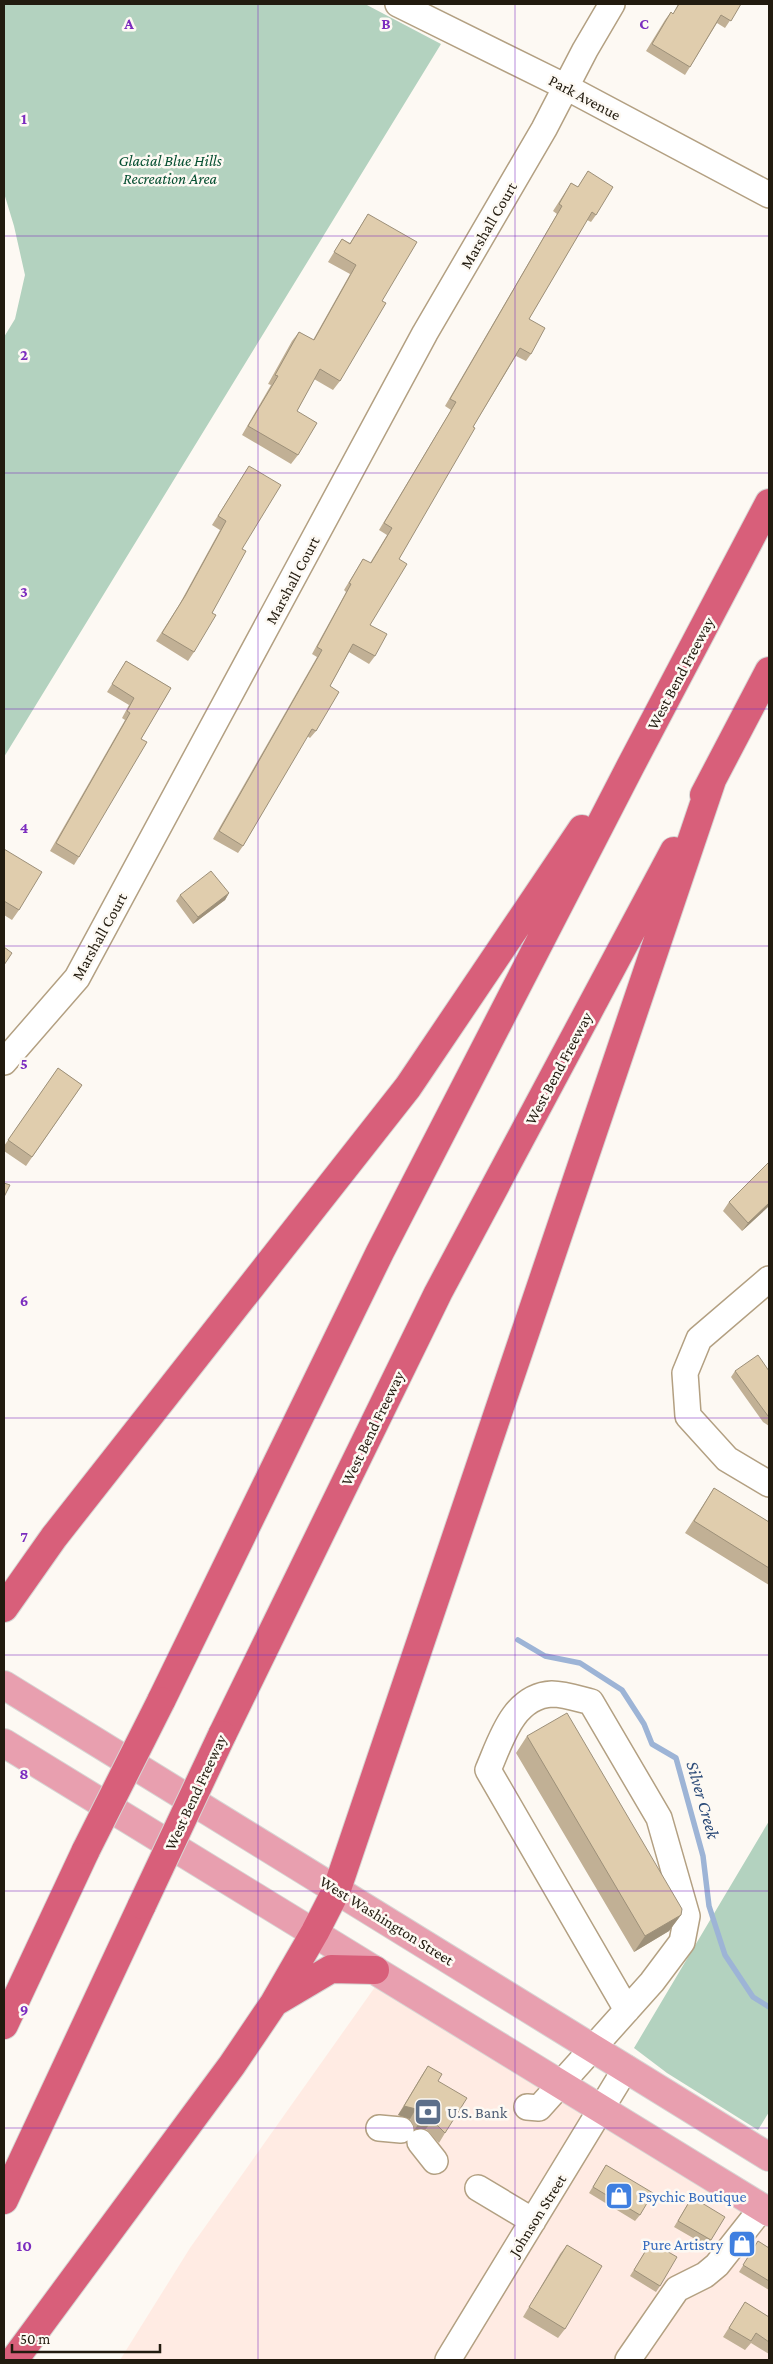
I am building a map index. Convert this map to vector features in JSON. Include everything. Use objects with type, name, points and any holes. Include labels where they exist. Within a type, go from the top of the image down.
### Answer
[{"type":"highway","name":"West Bend Freeway","points":[[4,2025],[86,1850],[161,1702],[380,1252],[630,766],[769,503]]},
{"type":"highway","name":"West Bend Freeway","points":[[4,2200],[222,1735],[438,1293],[769,671]]},
{"type":"highway","points":[[4,1608],[54,1537],[408,1087],[585,824],[630,766]]},
{"type":"highway","points":[[14,2360],[232,2065],[274,2004],[337,1889],[712,780]]},
{"type":"highway","points":[[4,1575],[54,1537]]},
{"type":"highway","points":[[274,2004],[331,1969],[375,1970]]},
{"type":"main road","name":"West Washington Street","points":[[4,1685],[769,2157]]},
{"type":"main road","points":[[4,1743],[766,2210]]},
{"type":"street","name":"Park Avenue","points":[[398,4],[566,87],[769,195]]},
{"type":"street","name":"Marshall Court","points":[[4,1062],[77,978],[420,342],[544,129],[612,4]]},
{"type":"street","points":[[769,1279],[700,1340],[685,1373],[688,1416],[727,1459],[769,1484]]},
{"type":"street","points":[[527,2107],[539,2108],[562,2085],[652,1982],[682,1942],[687,1916],[659,1818],[591,1702],[553,1694],[532,1698],[509,1722],[488,1770],[627,2010]]},
{"type":"street","name":"Johnson Street","points":[[448,2360],[626,2068]]},
{"type":"street","points":[[478,2188],[534,2221]]},
{"type":"street","points":[[628,2360],[677,2289],[705,2276],[766,2210]]},
{"type":"shaded area","points":[[375,1987],[435,2016],[769,2222],[769,2360],[120,2360],[190,2248]]},
{"type":"green space","name":"Glacial Blue Hills Recreation Area","points":[[4,4],[365,4],[441,44],[4,757],[4,337],[15,319],[25,275],[14,226],[4,193]]},
{"type":"green space","points":[[769,1821],[769,2112],[758,2130],[667,2073],[634,2048]]},
{"type":"building","points":[[679,4],[741,4],[731,21],[721,15],[690,67],[652,44],[671,12],[673,14]]},
{"type":"building","points":[[588,171],[613,187],[596,215],[592,212],[529,319],[545,328],[531,354],[520,348],[399,559],[407,564],[370,625],[387,634],[375,656],[353,644],[330,686],[339,692],[316,731],[312,729],[243,846],[219,831],[322,650],[317,647],[351,584],[349,583],[363,559],[371,563],[392,528],[384,523],[456,402],[450,399],[562,206],[559,204],[571,183],[578,187]]},
{"type":"building","points":[[368,214],[417,242],[382,301],[386,303],[340,381],[320,369],[297,411],[317,423],[298,455],[248,426],[278,376],[275,375],[299,332],[314,340],[356,265],[334,252],[342,239],[350,244]]},
{"type":"building","points":[[249,466],[281,485],[242,549],[246,551],[212,613],[216,615],[194,652],[162,633],[185,596],[226,521],[218,516]]},
{"type":"building","points":[[126,661],[171,688],[141,739],[147,742],[79,857],[56,843],[130,713],[127,711],[134,698],[112,684]]},
{"type":"building","points":[[4,849],[42,872],[19,910],[4,901]]},
{"type":"building","points":[[211,871],[229,893],[198,917],[180,895]]},
{"type":"building","points":[[4,947],[12,953],[4,965]]},
{"type":"building","points":[[58,1068],[82,1085],[32,1157],[8,1140]]},
{"type":"building","points":[[769,1162],[769,1203],[748,1223],[729,1202]]},
{"type":"building","points":[[4,1183],[10,1185],[4,1197]]},
{"type":"building","points":[[758,1355],[769,1371],[769,1417],[735,1371]]},
{"type":"building","points":[[714,1488],[769,1522],[769,1568],[694,1521]]},
{"type":"building","points":[[567,1713],[682,1909],[681,1915],[645,1936],[527,1736]]},
{"type":"building","points":[[428,2066],[442,2074],[438,2081],[467,2098],[445,2133],[432,2120],[421,2120],[416,2109],[404,2106]]},
{"type":"building","name":"Psychic Boutique","points":[[606,2165],[653,2193],[640,2215],[593,2187]]},
{"type":"building","points":[[692,2197],[725,2217],[711,2240],[678,2221]]},
{"type":"building","points":[[758,2241],[769,2248],[769,2281],[743,2265]]},
{"type":"building","points":[[651,2242],[677,2257],[660,2286],[634,2270]]},
{"type":"building","points":[[567,2245],[602,2266],[565,2329],[529,2307]]},
{"type":"building","points":[[745,2302],[769,2317],[769,2342],[756,2333],[751,2341],[729,2328]]},
{"type":"waterway","name":"Silver Creek","points":[[518,1640],[545,1656],[580,1663],[622,1690],[644,1724],[652,1744],[676,1758],[703,1856],[709,1906],[725,1955],[753,1997],[769,2007]]},
{"type":"place","name":"U.S. Bank","points":[[428,2112]]},
{"type":"place","name":"Psychic Boutique","points":[[619,2196]]},
{"type":"place","name":"Pure Artistry","points":[[742,2244]]}]
